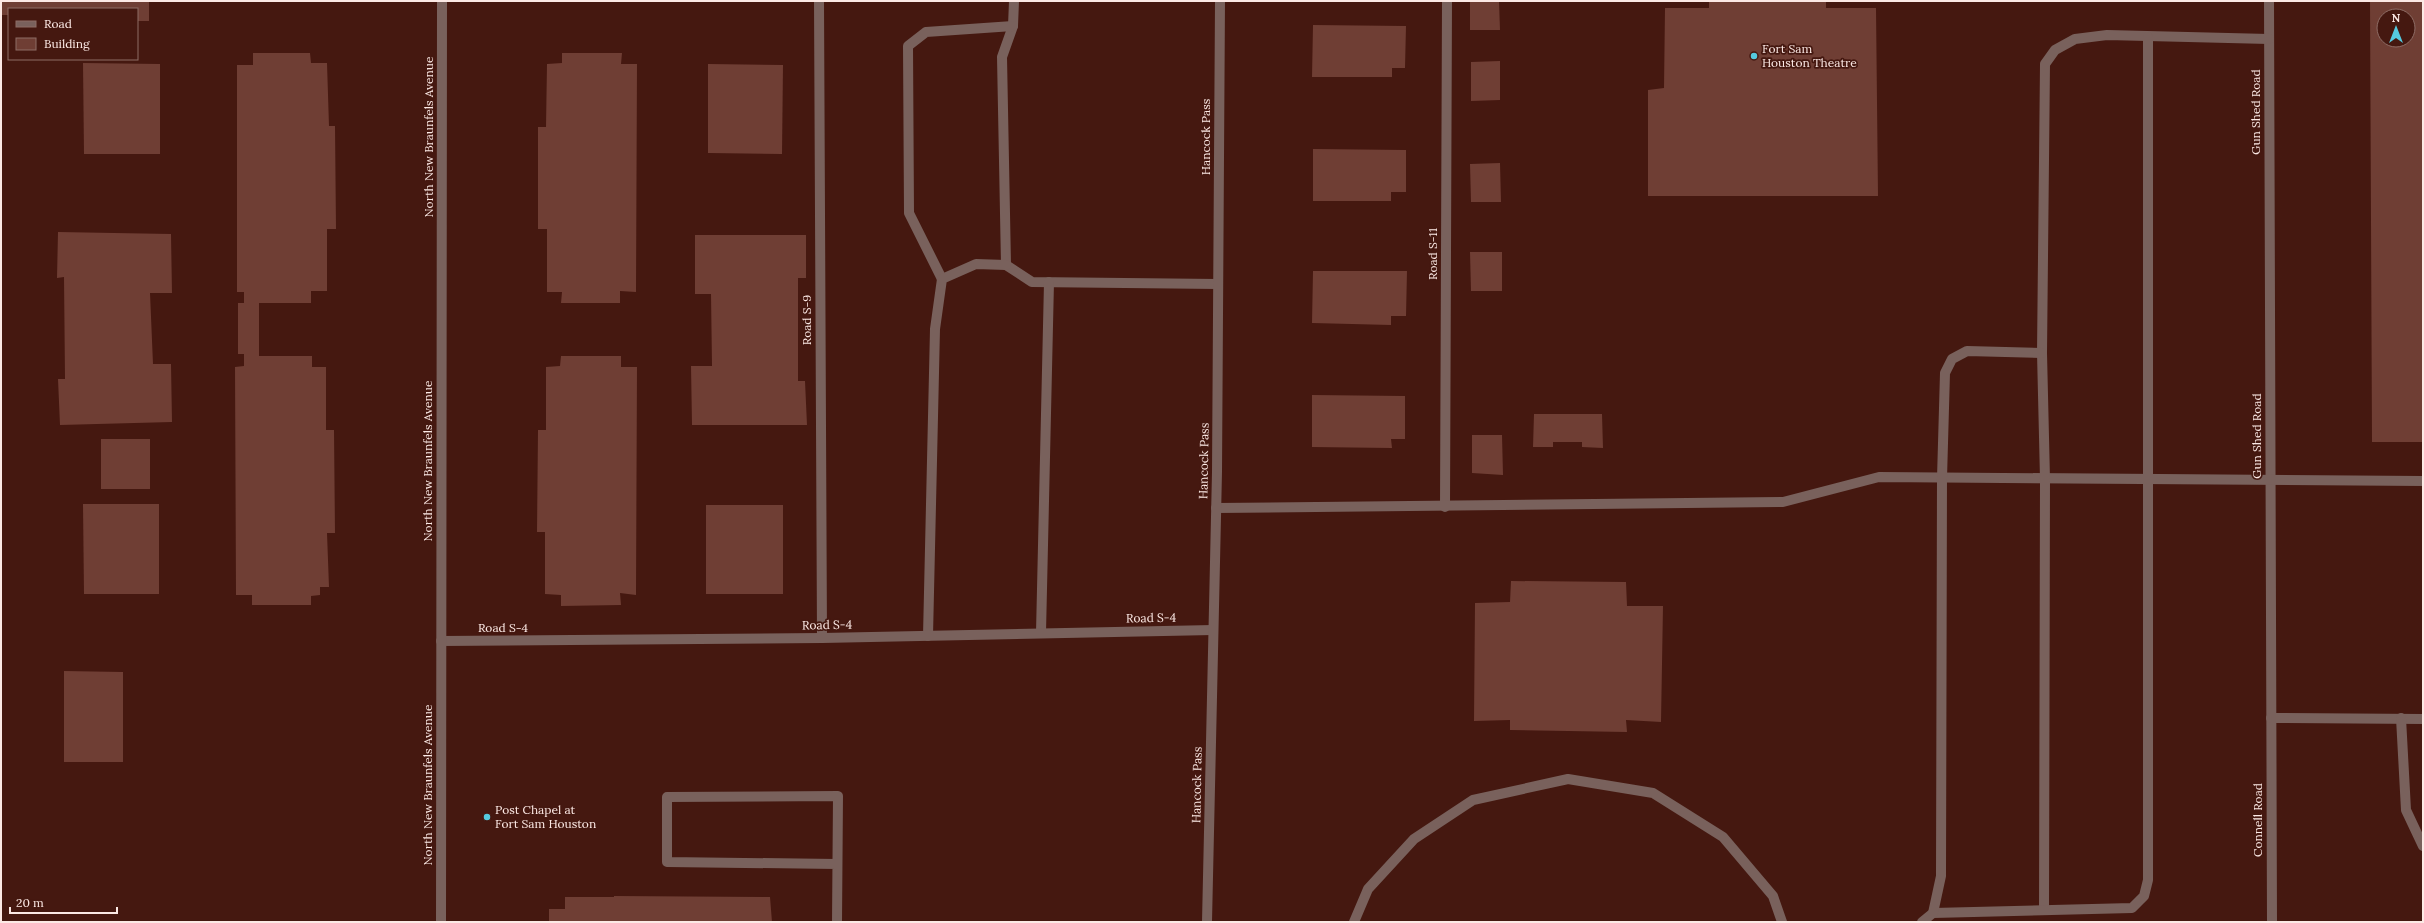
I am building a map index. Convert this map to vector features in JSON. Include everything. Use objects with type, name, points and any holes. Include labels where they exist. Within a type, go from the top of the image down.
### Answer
[{"type":"street","name":"North New Braunfels Avenue","points":[[441,922],[442,1]]},
{"type":"street","name":"Road S-9","points":[[819,1],[822,638]]},
{"type":"street","points":[[1006,265],[1002,57],[1013,26],[1014,1]]},
{"type":"street","name":"Hancock Pass","points":[[1207,922],[1216,508],[1220,1]]},
{"type":"street","name":"Road S-11","points":[[1445,507],[1447,1]]},
{"type":"street","name":"Gun Shed Road","points":[[2269,1],[2271,718]]},
{"type":"street","points":[[928,636],[935,329],[942,279],[909,213],[908,46],[926,32],[1013,26]]},
{"type":"street","points":[[2044,910],[2045,479],[2042,353],[2045,64],[2055,50],[2075,39],[2107,36],[2269,39]]},
{"type":"street","points":[[1922,922],[1933,913],[2132,908],[2144,896],[2148,880],[2148,37]]},
{"type":"street","points":[[942,279],[976,264],[1006,265],[1032,282],[1218,284]]},
{"type":"street","points":[[1041,633],[1049,282]]},
{"type":"street","points":[[1933,913],[1941,876],[1942,478],[1945,373],[1952,358],[1967,351],[2042,353]]},
{"type":"street","points":[[1216,508],[1445,507],[1783,502],[1879,478],[2423,481]]},
{"type":"street","name":"Road S-4","points":[[441,641],[822,638],[1213,630]]},
{"type":"street","points":[[2271,718],[2423,718]]},
{"type":"street","name":"Connell Road","points":[[2271,718],[2272,922]]},
{"type":"street","points":[[2401,718],[2406,810],[2423,846]]},
{"type":"street","points":[[1354,922],[1368,889],[1414,839],[1474,800],[1568,779],[1653,793],[1723,837],[1773,896],[1782,922]]},
{"type":"street","points":[[837,864],[667,862],[667,797],[838,796],[837,922]]},
{"type":"building","points":[[1,1],[149,1],[149,21],[138,21],[138,8],[8,8],[8,15],[1,15]]},
{"type":"building","points":[[1470,1],[1499,1],[1500,30],[1470,30]]},
{"type":"building","points":[[1709,1],[1826,1],[1826,8],[1876,8],[1878,196],[1648,196],[1648,90],[1664,88],[1665,8],[1709,8]]},
{"type":"building","points":[[2370,1],[2423,1],[2423,442],[2372,442]]},
{"type":"building","points":[[1313,25],[1406,26],[1405,68],[1392,68],[1392,77],[1312,77]]},
{"type":"building","points":[[253,53],[310,53],[311,63],[327,63],[329,126],[335,126],[336,229],[327,229],[327,291],[311,291],[311,303],[259,303],[259,356],[312,356],[312,367],[326,367],[326,430],[334,430],[335,533],[327,533],[329,587],[320,587],[320,595],[311,596],[311,605],[252,605],[252,595],[236,595],[235,367],[244,366],[244,354],[238,354],[238,303],[244,303],[244,292],[237,292],[237,65],[253,65]]},
{"type":"building","points":[[562,53],[622,53],[621,64],[637,64],[636,292],[620,291],[620,303],[561,303],[562,292],[547,292],[547,229],[538,229],[538,127],[546,127],[547,64],[562,63]]},
{"type":"building","points":[[1500,61],[1500,100],[1471,101],[1471,62]]},
{"type":"building","points":[[83,63],[160,64],[160,154],[84,154]]},
{"type":"building","points":[[708,64],[783,65],[782,154],[708,153]]},
{"type":"building","points":[[1313,149],[1406,150],[1406,192],[1391,192],[1391,201],[1313,201]]},
{"type":"building","points":[[1500,163],[1501,202],[1471,202],[1470,164]]},
{"type":"building","points":[[58,232],[171,234],[172,293],[150,293],[153,364],[171,364],[172,422],[60,425],[58,379],[65,379],[64,277],[57,278]]},
{"type":"building","points":[[695,235],[806,235],[806,278],[798,278],[798,381],[805,381],[807,425],[692,425],[691,366],[712,366],[711,294],[695,294]]},
{"type":"building","points":[[1470,252],[1502,252],[1502,291],[1471,291]]},
{"type":"building","points":[[1313,271],[1407,271],[1406,316],[1391,316],[1391,325],[1312,323]]},
{"type":"building","points":[[561,356],[621,356],[621,367],[637,367],[636,595],[620,593],[621,605],[561,606],[561,595],[545,594],[545,532],[537,532],[538,430],[546,430],[546,367],[560,366]]},
{"type":"building","points":[[1312,395],[1405,396],[1405,439],[1391,439],[1392,448],[1312,447]]},
{"type":"building","points":[[1534,414],[1602,414],[1603,448],[1582,447],[1582,442],[1553,442],[1553,447],[1533,447]]},
{"type":"building","points":[[1472,435],[1502,435],[1503,475],[1472,473]]},
{"type":"building","points":[[101,439],[150,439],[150,489],[101,489]]},
{"type":"building","points":[[83,504],[159,504],[159,594],[84,594]]},
{"type":"building","points":[[706,505],[783,505],[783,594],[706,594]]},
{"type":"building","points":[[1511,581],[1626,582],[1627,606],[1663,606],[1661,722],[1626,720],[1627,732],[1510,730],[1510,720],[1474,721],[1475,603],[1510,602]]},
{"type":"building","points":[[64,671],[123,672],[123,762],[64,762]]},
{"type":"building","points":[[565,897],[770,897],[772,922],[549,922],[549,909],[565,909]]},
{"type":"place","name":"Fort Sam Houston Theatre","points":[[1754,56]]},
{"type":"place","name":"Post Chapel at Fort Sam Houston","points":[[487,817]]}]
